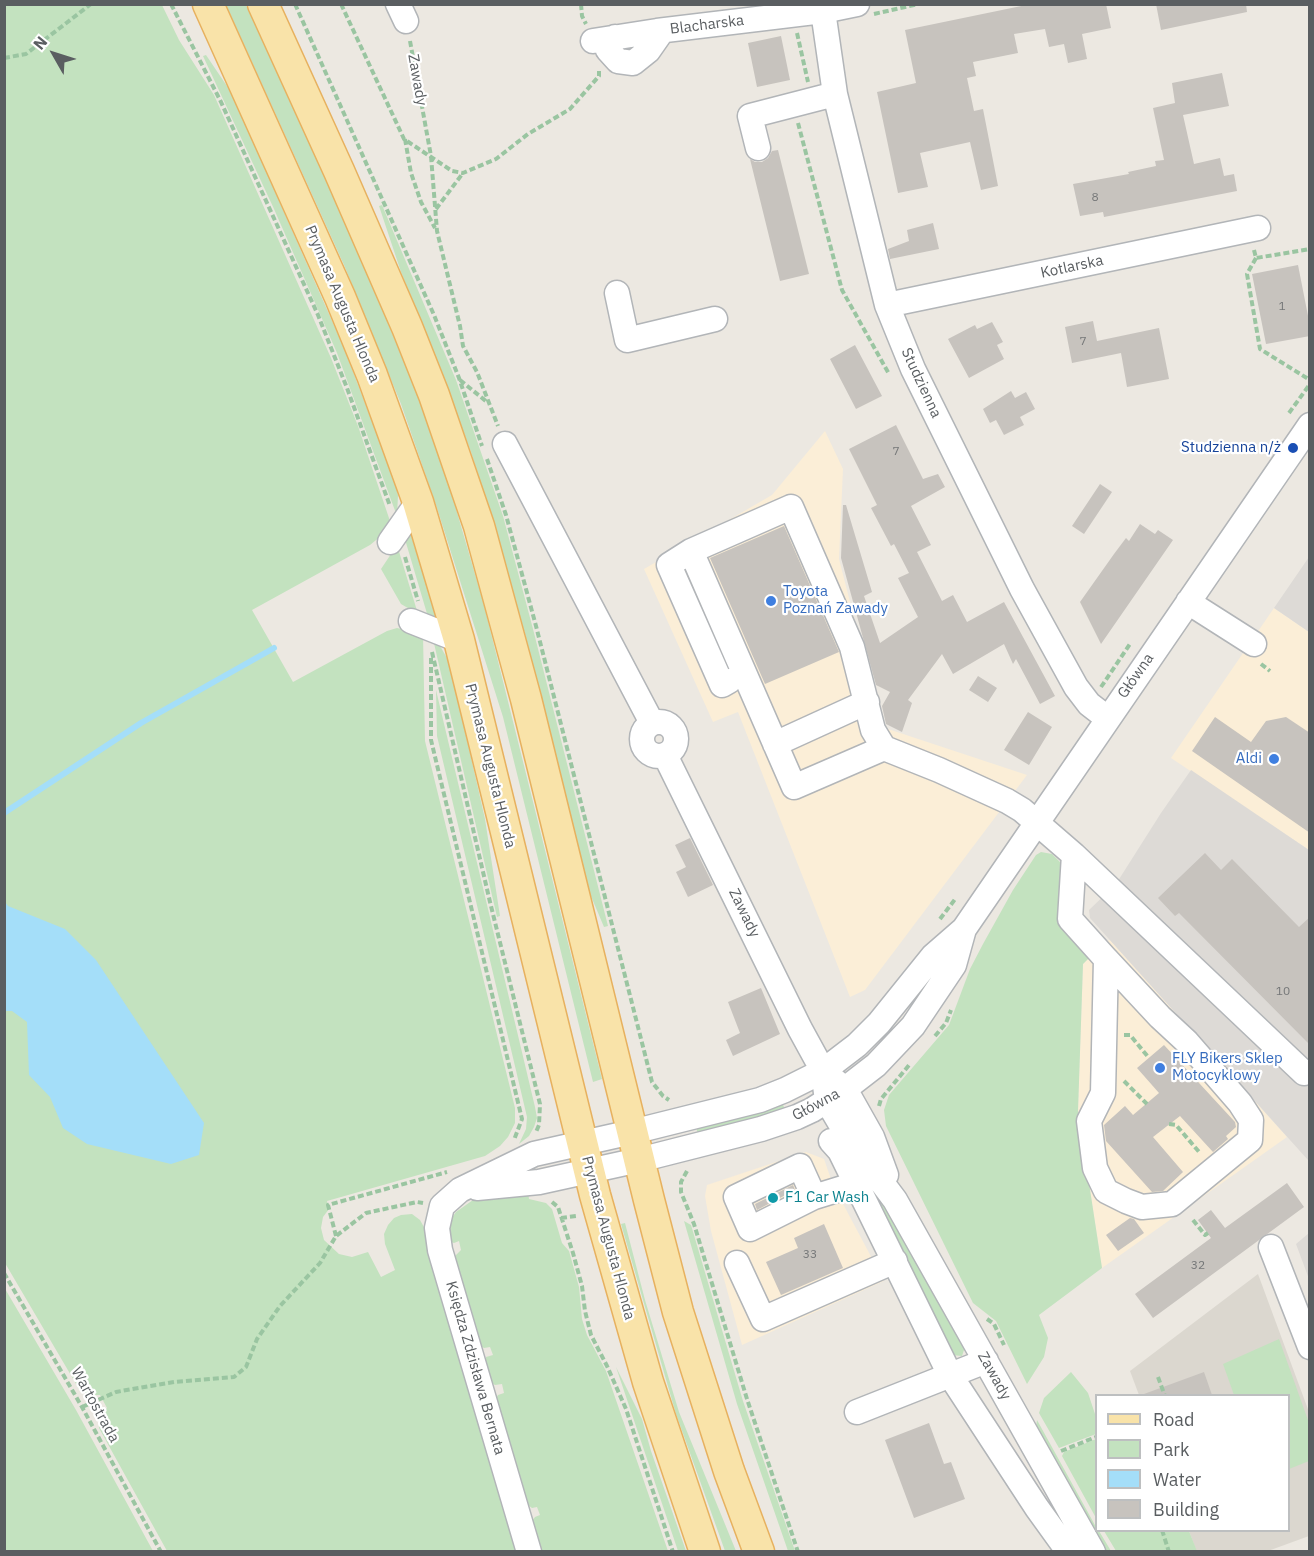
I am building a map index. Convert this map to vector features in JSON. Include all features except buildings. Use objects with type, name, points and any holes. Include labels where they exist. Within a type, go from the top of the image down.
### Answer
[{"type":"main road","name":"Prymasa Augusta Hlonda","points":[[208,4],[340,297],[372,375],[418,502],[459,640],[585,1157],[648,1382],[705,1551]]},
{"type":"main road","points":[[263,4],[407,327],[434,394],[479,526],[524,690],[667,1271],[700,1383],[759,1551]]},
{"type":"street","name":"Blacharska","points":[[604,39],[823,11],[860,10]]},
{"type":"street","name":"Studzienna","points":[[823,11],[835,94],[887,305],[913,369],[1022,589],[1076,687],[1098,711]]},
{"type":"street","points":[[758,148],[750,116],[835,94]]},
{"type":"street","name":"Kotlarska","points":[[887,305],[1254,228]]},
{"type":"street","points":[[616,293],[627,340],[715,320]]},
{"type":"street","name":"Główna","points":[[636,1146],[785,1090],[823,1071],[867,1036],[933,956],[964,929],[1036,822],[1098,711],[1188,602],[1310,425]]},
{"type":"street","name":"Zawady","points":[[505,444],[652,723],[643,732],[644,746],[654,755],[666,754],[793,1015],[823,1071],[836,1095],[872,1137],[895,1200],[1094,1551]]},
{"type":"street","points":[[390,542],[418,502]]},
{"type":"street","points":[[729,681],[722,685],[669,565],[691,552],[791,507],[852,646],[873,730],[885,748],[1006,801],[1036,822],[1074,855],[1304,1073]]},
{"type":"street","points":[[691,552],[794,787],[885,748]]},
{"type":"street","points":[[1188,602],[1254,644]]},
{"type":"street","points":[[411,621],[459,640]]},
{"type":"street","points":[[775,744],[867,702]]},
{"type":"street","points":[[1074,855],[1070,919],[1160,1017],[1187,1042],[1240,1103],[1251,1120],[1250,1140],[1172,1204],[1142,1207],[1126,1202],[1106,1191],[1095,1168],[1089,1121],[1103,1093],[1106,959]]},
{"type":"street","name":"Główna","points":[[585,1157],[636,1146],[782,1122],[797,1117],[836,1095],[876,1065],[923,1013],[954,965],[964,929]]},
{"type":"street","name":"Zawady","points":[[836,1095],[840,1144],[895,1200]]},
{"type":"street","points":[[840,1144],[856,1184],[950,1375],[1037,1508],[1068,1551]]},
{"type":"street","points":[[442,1206],[454,1181],[534,1154],[585,1157]]},
{"type":"street","points":[[454,1181],[539,1182],[585,1157]]},
{"type":"street","points":[[814,1197],[856,1184]]},
{"type":"street","name":"Księdza Zdzisława Bernata","points":[[442,1206],[437,1227],[440,1250],[530,1551]]},
{"type":"street","points":[[1274,1255],[1310,1347]]},
{"type":"street","points":[[737,1263],[763,1319],[894,1261]]},
{"type":"street","points":[[857,1412],[986,1361]]},
{"type":"path","points":[[4,58],[26,54],[91,4]]},
{"type":"path","points":[[171,4],[188,39]]},
{"type":"path","points":[[341,4],[404,139],[411,173],[421,202],[436,231],[463,346],[477,372],[505,444]]},
{"type":"path","points":[[860,10],[918,4]]},
{"type":"path","name":"Zawady","points":[[402,13],[431,156],[436,231]]},
{"type":"path","points":[[793,15],[812,101]]},
{"type":"path","points":[[435,210],[463,173],[496,159],[528,134],[570,109],[599,76],[604,39]]},
{"type":"path","points":[[404,139],[442,166],[463,173]]},
{"type":"path","points":[[1254,228],[1256,258],[1247,274],[1260,349],[1310,380]]},
{"type":"path","points":[[1256,258],[1310,249]]},
{"type":"path","points":[[459,378],[488,402]]},
{"type":"path","points":[[1098,711],[1134,640]]},
{"type":"path","points":[[431,651],[431,740],[522,1119],[516,1137],[510,1146]]},
{"type":"path","points":[[939,920],[960,894]]},
{"type":"path","points":[[1104,1034],[1130,1035],[1149,1058]]},
{"type":"path","points":[[534,1154],[532,1140],[539,1125],[540,1116],[537,1092]]},
{"type":"path","points":[[1169,1124],[1176,1125],[1214,1169]]},
{"type":"path","points":[[691,1167],[686,1171],[681,1182],[681,1192],[694,1224],[747,1400],[798,1551]]},
{"type":"path","points":[[336,1236],[328,1205],[454,1181]]},
{"type":"path","points":[[539,1182],[541,1196],[550,1199],[558,1207],[582,1286],[591,1335],[626,1409],[673,1551]]},
{"type":"path","points":[[82,1407],[116,1392],[174,1382],[234,1377],[246,1366],[257,1339],[280,1306],[320,1263],[336,1236],[366,1213],[417,1202],[442,1206]]},
{"type":"path","points":[[1193,1220],[1205,1235],[1208,1233]]},
{"type":"path","name":"Wartostrada","points":[[4,1273],[82,1407],[161,1551]]},
{"type":"path","points":[[1158,1377],[1165,1394]]},
{"type":"path","points":[[1057,1452],[1095,1437]]},
{"type":"path","points":[[1163,1532],[1169,1551]]},
{"type":"shaded area","points":[[825,431],[843,469],[839,559],[882,727],[1027,775],[865,990],[850,997],[738,712],[713,722],[644,569],[772,495]]},
{"type":"shaded area","points":[[1309,557],[1309,632],[1274,608]]},
{"type":"shaded area","points":[[1274,608],[1309,632],[1309,850],[1171,758]]},
{"type":"shaded area","points":[[1191,770],[1309,850],[1308,1160],[1090,918],[1089,910],[1116,884]]},
{"type":"shaded area","points":[[1110,940],[1287,1137],[1102,1268],[1078,1111],[1083,964],[1104,942]]},
{"type":"shaded area","points":[[806,1152],[824,1159],[833,1185],[884,1281],[742,1345],[711,1231],[705,1196],[707,1185]]},
{"type":"shaded area","points":[[1309,1233],[1309,1279],[1296,1244]]},
{"type":"shaded area","points":[[1258,1274],[1309,1412],[1309,1536],[1268,1551],[1197,1552],[1189,1532],[1290,1532],[1290,1394],[1139,1394],[1130,1371]]},
{"type":"green space","points":[[4,5],[162,5],[179,40],[214,95],[331,358],[358,426],[392,527],[370,545],[252,610],[293,682],[387,631],[397,628],[423,634],[425,741],[515,1108],[515,1123],[500,1146],[485,1156],[327,1201],[329,1209],[323,1217],[321,1228],[324,1240],[339,1254],[352,1257],[368,1252],[381,1277],[395,1270],[385,1244],[384,1234],[388,1225],[394,1218],[401,1215],[412,1214],[420,1220],[425,1229],[518,1551],[167,1551],[99,1428],[99,1417],[107,1408],[100,1395],[88,1395],[79,1389],[5,1263]]},
{"type":"green space","points":[[226,5],[246,5],[361,257],[417,394],[454,502],[484,605],[602,1079],[593,1082],[503,717],[437,508],[401,404],[344,265]]},
{"type":"green space","points":[[206,55],[231,92],[344,348],[395,482],[398,495],[397,516],[337,353],[203,56]]},
{"type":"green space","points":[[382,205],[456,380],[503,516],[608,926],[604,927],[588,889],[525,634],[471,452],[401,272],[379,206]]},
{"type":"green space","points":[[410,532],[435,618],[428,617],[404,536]]},
{"type":"green space","points":[[397,545],[418,614],[401,604],[381,569]]},
{"type":"green space","points":[[433,639],[439,644],[448,660],[465,731],[485,819],[500,916],[497,917]]},
{"type":"green space","points":[[436,690],[535,1107],[537,1118],[534,1127],[529,1136],[519,1144],[526,1129],[527,1117],[437,736]]},
{"type":"green space","points":[[1041,852],[1052,854],[1062,864],[1089,958],[1083,964],[1078,1111],[1102,1268],[1039,1315],[1048,1338],[1044,1357],[1027,1384],[996,1321],[973,1303],[886,1126],[884,1110],[889,1095],[949,1025],[970,969],[983,944],[1013,890],[1036,855]]},
{"type":"green space","points":[[782,1102],[785,1110],[698,1135],[696,1126]]},
{"type":"green space","points":[[859,1164],[963,1343],[962,1356],[951,1355]]},
{"type":"green space","points":[[528,1192],[529,1199],[546,1203],[552,1209],[562,1243],[569,1251],[579,1287],[582,1319],[587,1335],[606,1371],[668,1551],[541,1551],[532,1521],[540,1515],[537,1507],[532,1508],[528,1505],[496,1398],[504,1393],[502,1384],[495,1385],[491,1382],[485,1362],[486,1357],[493,1355],[490,1347],[484,1348],[480,1345],[454,1257],[461,1250],[459,1241],[454,1243],[449,1241],[448,1231],[451,1219],[456,1212],[473,1200]]},
{"type":"green space","points":[[684,1221],[691,1225],[743,1401],[795,1551],[788,1551],[737,1404]]},
{"type":"green space","points":[[625,1223],[645,1300],[679,1412],[736,1551],[725,1551],[676,1414],[621,1224]]},
{"type":"green space","points":[[4,1287],[76,1410],[153,1551],[5,1551]]},
{"type":"green space","points":[[1279,1339],[1309,1423],[1309,1461],[1290,1469],[1290,1394],[1234,1394],[1223,1364]]},
{"type":"green space","points":[[616,1367],[642,1419],[686,1551],[678,1551]]},
{"type":"green space","points":[[1071,1372],[1088,1393],[1095,1414],[1095,1434],[1059,1448],[1039,1413],[1044,1398]]},
{"type":"green space","points":[[1037,1420],[1095,1525],[1095,1532],[1100,1532],[1111,1551],[1105,1551],[1039,1437],[1036,1427]]},
{"type":"green space","points":[[1095,1439],[1095,1516],[1062,1456],[1064,1452]]},
{"type":"green space","points":[[1105,1532],[1189,1532],[1197,1551],[1116,1551]]},
{"type":"water","points":[[5,902],[8,906],[65,929],[96,960],[204,1123],[199,1155],[171,1164],[87,1144],[63,1128],[50,1097],[29,1075],[27,1022],[12,1011],[5,1011]]},
{"type":"waterway","points":[[4,813],[141,723],[274,648]]},
{"type":"place","name":"Studzienna n/ż","points":[[1293,448]]},
{"type":"place","name":"Toyota Poznań Zawady","points":[[771,601]]},
{"type":"place","name":"Aldi","points":[[1274,759]]},
{"type":"place","name":"FLY Bikers Sklep Motocyklowy","points":[[1160,1068]]},
{"type":"place","name":"F1 Car Wash","points":[[773,1198]]}]
